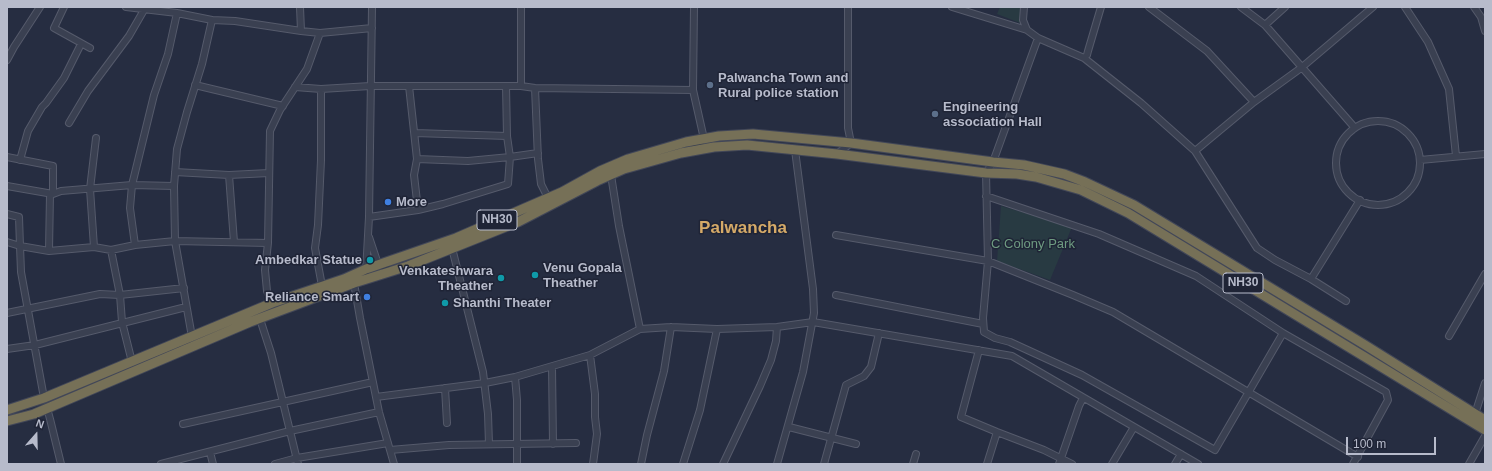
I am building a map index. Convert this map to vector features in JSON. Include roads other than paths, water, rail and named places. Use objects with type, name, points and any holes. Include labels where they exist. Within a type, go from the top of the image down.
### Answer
[{"type":"highway","name":"NH30","points":[[7,410],[44,398],[272,303],[344,279],[378,264],[456,238],[562,192],[600,171],[628,159],[686,142],[753,134],[851,143],[1024,165],[1064,174],[1085,182],[1134,205],[1485,420]]},
{"type":"highway","name":"NH30","points":[[7,421],[34,414],[260,319],[354,283],[393,271],[518,222],[611,175],[651,161],[691,151],[714,147],[747,145],[837,154],[986,173],[1017,174],[1036,177],[1081,190],[1128,213],[1485,430]]},
{"type":"street","points":[[7,60],[14,46],[40,7]]},
{"type":"street","points":[[64,7],[54,28],[90,48]]},
{"type":"street","points":[[126,7],[177,13],[212,20],[235,21],[301,32],[320,33],[372,28]]},
{"type":"street","points":[[300,7],[301,32]]},
{"type":"street","points":[[368,279],[366,269],[369,217],[372,7]]},
{"type":"street","points":[[521,7],[521,86]]},
{"type":"street","points":[[691,151],[704,139],[693,90],[694,7]]},
{"type":"street","points":[[837,154],[851,143],[848,128],[848,7]]},
{"type":"street","points":[[952,7],[1027,30],[1038,38],[1084,58],[1141,103],[1195,151],[1257,248],[1346,301]]},
{"type":"street","points":[[1024,7],[1023,20],[1027,30]]},
{"type":"street","points":[[1084,58],[1088,51],[1101,7]]},
{"type":"street","points":[[1149,7],[1207,51],[1254,102]]},
{"type":"street","points":[[1241,7],[1265,25],[1355,128]]},
{"type":"street","points":[[1265,25],[1285,7]]},
{"type":"street","points":[[1195,151],[1254,102],[1301,68],[1373,7]]},
{"type":"street","points":[[1405,7],[1428,42],[1449,89],[1456,156]]},
{"type":"street","points":[[1474,7],[1481,17],[1485,31]]},
{"type":"street","points":[[69,123],[88,91],[129,36],[144,10]]},
{"type":"street","points":[[135,245],[130,208],[132,185],[154,95],[168,54],[177,13]]},
{"type":"street","points":[[192,337],[175,241],[174,186],[177,149],[202,64],[212,20]]},
{"type":"street","points":[[272,303],[267,291],[265,270],[268,243],[270,131],[283,106],[307,69],[320,33]]},
{"type":"street","points":[[1038,38],[993,162],[986,173],[988,261],[983,324],[984,332],[995,338],[1010,342],[1082,375],[1215,450],[1283,333]]},
{"type":"street","points":[[20,160],[28,131],[42,107],[64,78],[82,44]]},
{"type":"street","points":[[195,85],[283,106]]},
{"type":"street","points":[[295,87],[321,89],[370,86],[521,86],[535,88],[693,90]]},
{"type":"street","points":[[409,86],[417,160],[414,175],[418,210]]},
{"type":"street","points":[[369,217],[418,210],[508,184],[510,157],[507,136],[506,86]]},
{"type":"street","points":[[535,88],[541,184],[548,198]]},
{"type":"street","points":[[321,89],[321,160],[318,225],[315,248],[322,286]]},
{"type":"street","points":[[1378,121],[1396,125],[1406,132],[1414,142],[1420,160],[1417,178],[1411,189],[1402,197],[1390,202],[1378,204],[1360,200],[1350,193],[1342,183],[1336,166],[1339,147],[1346,136],[1355,128],[1366,123],[1378,121]]},
{"type":"street","points":[[415,133],[507,136]]},
{"type":"street","points":[[94,247],[90,189],[96,138]]},
{"type":"street","points":[[777,464],[789,427],[803,372],[814,313],[813,289],[795,150]]},
{"type":"street","points":[[417,160],[468,161],[538,153]]},
{"type":"street","points":[[1420,160],[1485,154]]},
{"type":"street","points":[[7,157],[53,166],[49,251]]},
{"type":"street","points":[[175,172],[229,175],[269,173]]},
{"type":"street","points":[[229,175],[234,242]]},
{"type":"street","points":[[611,175],[619,226],[640,329]]},
{"type":"street","points":[[7,186],[52,194],[61,191],[132,185],[174,186]]},
{"type":"street","points":[[986,196],[1099,234],[1196,276],[1283,333],[1386,392],[1388,400],[1353,464]]},
{"type":"street","points":[[1311,279],[1360,200]]},
{"type":"street","points":[[7,214],[19,217],[22,272],[44,398]]},
{"type":"street","points":[[368,233],[378,264],[393,271]]},
{"type":"street","points":[[836,235],[988,261],[1073,295],[1113,312],[1358,456]]},
{"type":"street","points":[[7,242],[49,251],[94,247],[111,250],[135,245],[175,241],[268,243]]},
{"type":"street","points":[[452,248],[473,327],[485,383],[489,444]]},
{"type":"street","points":[[111,250],[120,295],[122,322],[132,362]]},
{"type":"street","points":[[1449,336],[1485,274]]},
{"type":"street","points":[[354,283],[379,412],[394,464]]},
{"type":"street","points":[[7,313],[100,294],[120,295],[184,288]]},
{"type":"street","points":[[836,295],[983,324]]},
{"type":"street","points":[[7,349],[34,345],[186,307]]},
{"type":"street","points":[[260,319],[271,353],[297,461]]},
{"type":"street","points":[[376,397],[485,383],[515,377],[590,355],[640,329],[671,327],[717,329],[777,328],[813,322],[1012,356],[1198,464]]},
{"type":"street","points":[[641,464],[664,371],[671,327]]},
{"type":"street","points":[[724,464],[771,360],[776,341],[777,328]]},
{"type":"street","points":[[682,464],[700,410],[717,329]]},
{"type":"street","points":[[824,464],[846,384],[864,376],[870,367],[879,333]]},
{"type":"street","points":[[979,350],[961,417],[1044,450],[1060,461],[1072,464]]},
{"type":"street","points":[[590,355],[596,394],[595,417],[597,434],[593,464]]},
{"type":"street","points":[[552,367],[553,444]]},
{"type":"street","points":[[515,377],[517,400],[517,464]]},
{"type":"street","points":[[183,424],[374,382]]},
{"type":"street","points":[[1475,414],[1485,383]]},
{"type":"street","points":[[445,388],[447,423]]},
{"type":"street","points":[[1060,461],[1083,398]]},
{"type":"street","points":[[47,408],[61,464]]},
{"type":"street","points":[[161,464],[174,462],[290,431],[379,412]]},
{"type":"street","points":[[789,427],[831,439],[856,444]]},
{"type":"street","points":[[1112,464],[1134,427]]},
{"type":"street","points":[[987,464],[997,432]]},
{"type":"street","points":[[1469,464],[1485,436]]},
{"type":"street","points":[[275,464],[388,443]]},
{"type":"street","points":[[390,450],[449,445],[576,443]]},
{"type":"street","points":[[210,452],[213,464]]},
{"type":"street","points":[[913,464],[916,454]]},
{"type":"street","points":[[1175,464],[1181,454]]},
{"type":"place","name":"Palwancha Town and Rural police station","points":[[710,85]]},
{"type":"place","name":"Engineering association Hall","points":[[935,114]]},
{"type":"place","name":"More","points":[[388,202]]},
{"type":"place","name":"Ambedkar Statue","points":[[370,260]]},
{"type":"place","name":"Venu Gopala Theather","points":[[535,275]]},
{"type":"place","name":"Venkateshwara Theather","points":[[501,278]]},
{"type":"place","name":"Reliance Smart","points":[[367,297]]},
{"type":"place","name":"Shanthi Theater","points":[[445,303]]},
{"type":"district","name":"Palwancha","points":[[743,228]]},
{"type":"park label","name":"C Colony Park","points":[[1033,244]]}]
